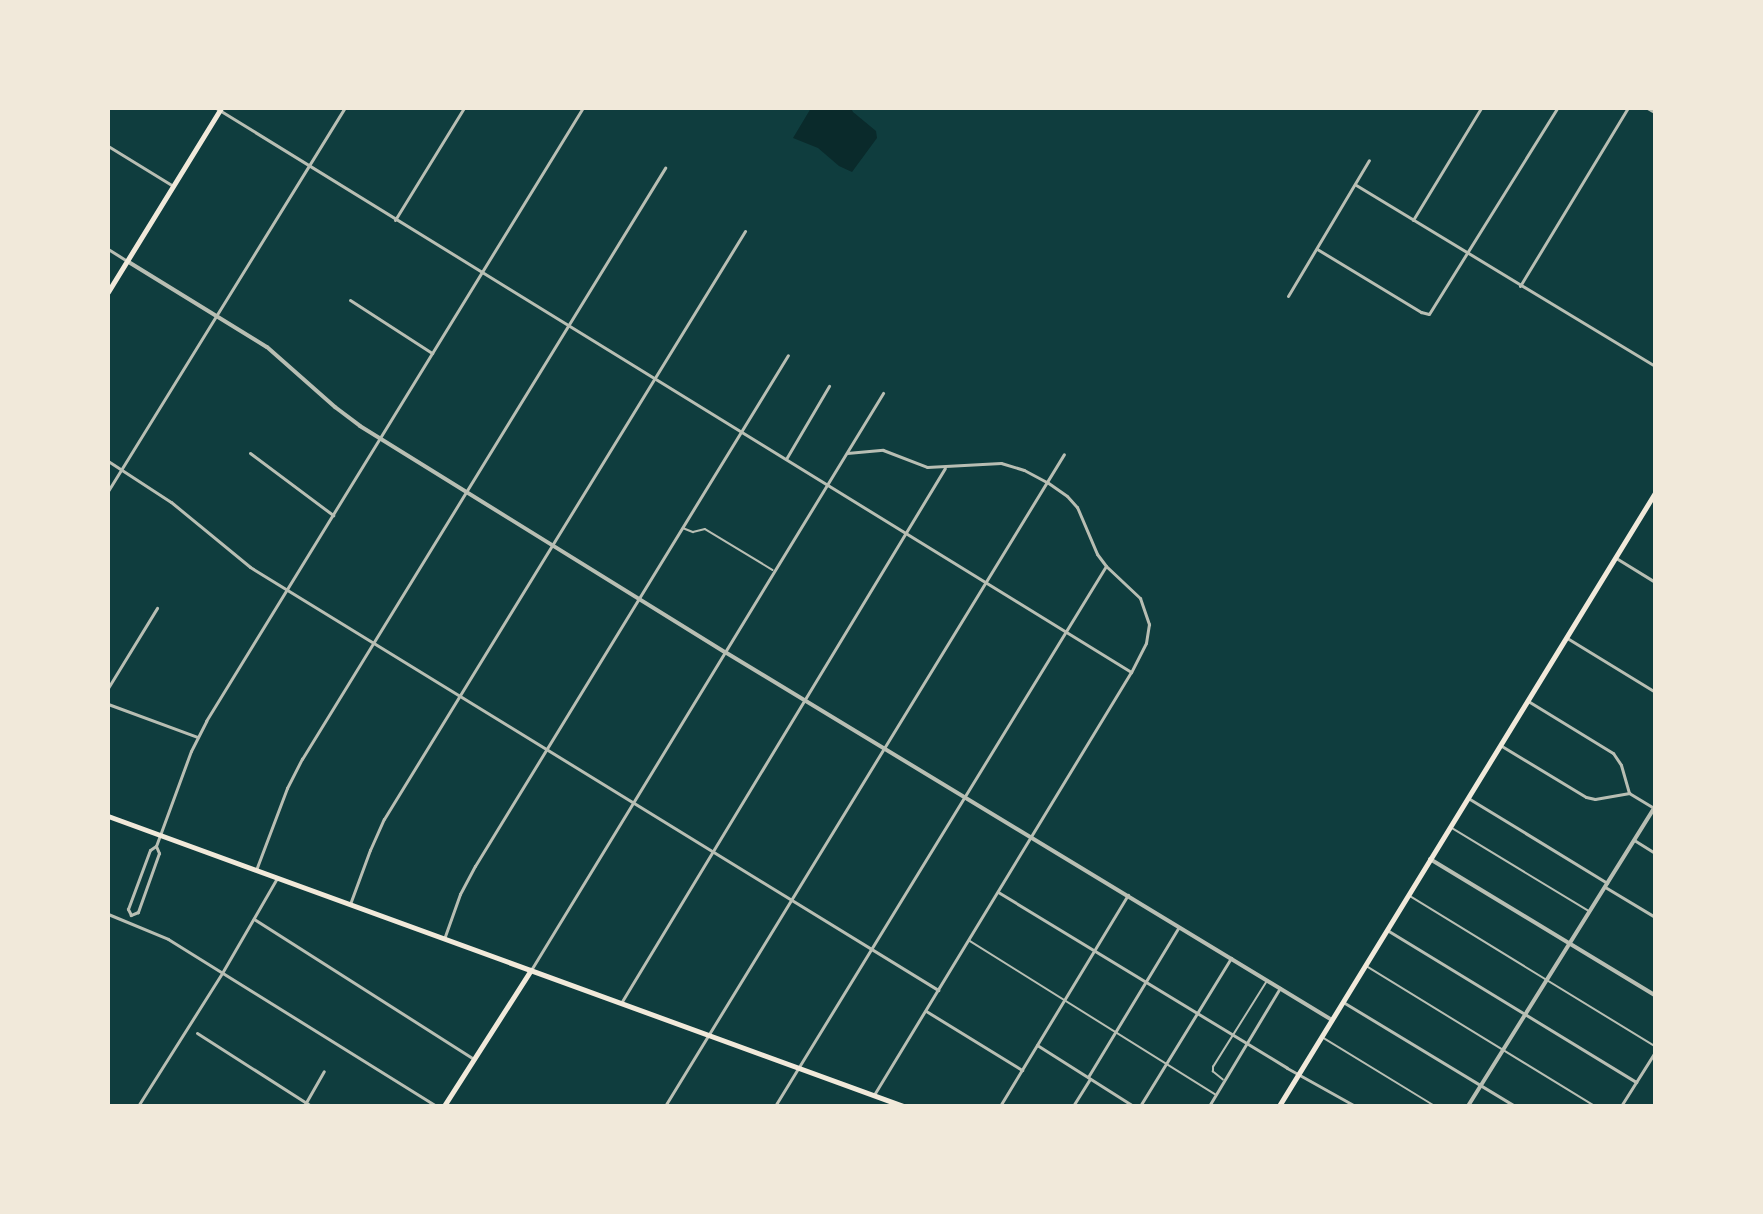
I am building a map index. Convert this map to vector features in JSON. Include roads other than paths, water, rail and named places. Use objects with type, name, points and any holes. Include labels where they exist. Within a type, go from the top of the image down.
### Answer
[{"type":"main road","points":[[108,292],[219,109]]},
{"type":"main road","points":[[1280,1106],[1449,826],[1655,493]]},
{"type":"main road","points":[[108,816],[903,1106]]},
{"type":"main road","points":[[444,1106],[531,970]]},
{"type":"street","points":[[108,491],[345,108]]},
{"type":"street","points":[[395,220],[464,108]]},
{"type":"street","points":[[1413,220],[1481,108]]},
{"type":"street","points":[[1317,249],[1428,315],[1557,108]]},
{"type":"street","points":[[1520,286],[1628,108]]},
{"type":"street","points":[[1648,108],[1655,112]]},
{"type":"street","points":[[219,109],[395,220],[1131,672]]},
{"type":"street","points":[[129,921],[131,915],[128,909],[150,850],[156,846],[161,836],[197,737],[582,110]]},
{"type":"street","points":[[108,146],[173,186]]},
{"type":"street","points":[[1288,296],[1370,160]]},
{"type":"street","points":[[256,870],[293,776],[665,168]]},
{"type":"street","points":[[1356,185],[1655,366]]},
{"type":"street","points":[[350,904],[370,848],[384,819],[745,231]]},
{"type":"street","points":[[108,249],[278,355],[335,407],[380,438],[1332,1020]]},
{"type":"street","points":[[350,300],[432,353]]},
{"type":"street","points":[[444,939],[466,882],[788,355]]},
{"type":"street","points":[[786,459],[829,386]]},
{"type":"street","points":[[531,970],[883,393]]},
{"type":"street","points":[[847,453],[884,450],[916,464],[945,467],[983,462],[1001,463],[1024,470],[1047,482],[1067,496],[1077,507],[1093,546],[1106,566],[1140,598],[1149,624],[1146,643],[1131,672],[874,1095]]},
{"type":"street","points":[[250,453],[333,515]]},
{"type":"street","points":[[665,1106],[1064,454]]},
{"type":"street","points":[[108,461],[171,502],[239,559],[287,590],[938,990]]},
{"type":"street","points":[[621,1003],[945,467]]},
{"type":"street","points":[[1615,558],[1655,582]]},
{"type":"street","points":[[775,1106],[1106,566]]},
{"type":"street","points":[[108,688],[157,608]]},
{"type":"street","points":[[1566,638],[1655,692]]},
{"type":"street","points":[[1528,700],[1613,753],[1621,765],[1629,793]]},
{"type":"street","points":[[108,704],[197,737]]},
{"type":"street","points":[[1468,1106],[1654,807],[1629,793],[1595,799],[1586,797],[1500,746]]},
{"type":"street","points":[[1467,798],[1655,917]]},
{"type":"street","points":[[1634,840],[1655,853]]},
{"type":"street","points":[[131,915],[138,912],[159,853],[156,846]]},
{"type":"street","points":[[1430,858],[1655,995]]},
{"type":"street","points":[[138,1106],[222,973],[277,878]]},
{"type":"street","points":[[998,892],[1247,1044],[1355,1106]]},
{"type":"street","points":[[1000,1106],[1128,895]]},
{"type":"street","points":[[108,914],[168,939],[436,1106]]},
{"type":"street","points":[[254,919],[474,1059]]},
{"type":"street","points":[[1073,1106],[1115,1031],[1179,926]]},
{"type":"street","points":[[1386,930],[1636,1082]]},
{"type":"street","points":[[1140,1106],[1231,958]]},
{"type":"street","points":[[1209,1106],[1280,988]]},
{"type":"street","points":[[1343,1002],[1515,1106]]},
{"type":"street","points":[[925,1011],[1022,1070]]},
{"type":"street","points":[[197,1033],[311,1106]]},
{"type":"street","points":[[1036,1046],[1133,1106]]},
{"type":"street","points":[[1621,1106],[1655,1052]]},
{"type":"street","points":[[305,1104],[324,1071]]},
{"type":"lane","points":[[682,528],[693,532],[705,529],[775,571]]},
{"type":"lane","points":[[1449,826],[1590,912]]},
{"type":"lane","points":[[1408,894],[1655,1046]]},
{"type":"lane","points":[[968,940],[1216,1094]]},
{"type":"lane","points":[[1365,965],[1595,1106]]},
{"type":"lane","points":[[1224,1081],[1217,1076],[1214,1067],[1267,980]]},
{"type":"lane","points":[[1321,1037],[1435,1106]]},
{"type":"water","points":[[811,108],[851,108],[876,131],[877,138],[852,172],[839,166],[818,148],[793,138]]}]
